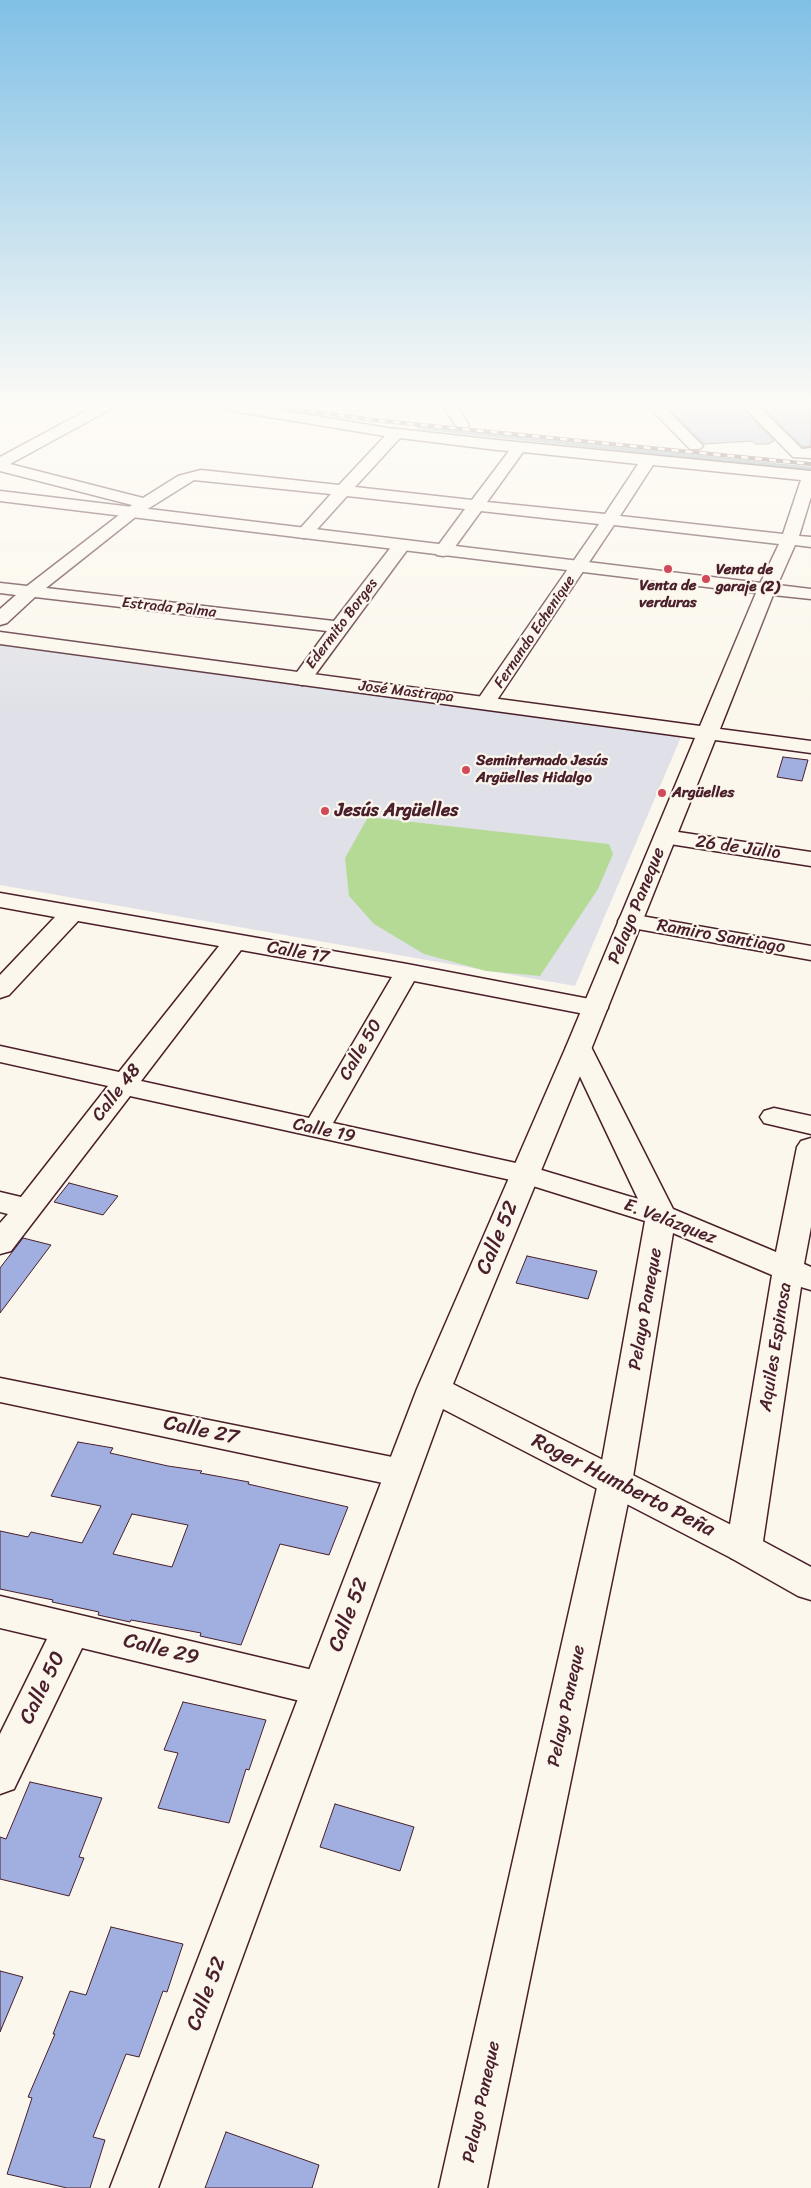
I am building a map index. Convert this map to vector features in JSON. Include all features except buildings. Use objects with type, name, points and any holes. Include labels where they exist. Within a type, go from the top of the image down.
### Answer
[{"type":"street","points":[[0,619],[30,592],[138,509]]},
{"type":"street","points":[[146,509],[401,546],[811,594]]},
{"type":"street","points":[[304,533],[326,509]]},
{"type":"street","points":[[443,551],[476,509]]},
{"type":"street","points":[[507,509],[811,542]]},
{"type":"street","name":"Fernando Echenique","points":[[486,702],[579,567],[615,509]]},
{"type":"street","name":"Pelayo Paneque","points":[[579,1048],[767,588],[790,540],[800,509]]},
{"type":"street","name":"Edermito Borges","points":[[302,679],[338,627],[401,546]]},
{"type":"street","name":"Estrada Palma","points":[[0,588],[338,627]]},
{"type":"street","name":"José Mastrapa","points":[[0,638],[811,747]]},
{"type":"street","name":"26 de Julio","points":[[665,837],[811,859]]},
{"type":"street","name":"Calle 17","points":[[0,900],[407,972],[595,1008]]},
{"type":"street","points":[[0,990],[72,912]]},
{"type":"street","name":"Ramiro Santiago","points":[[630,921],[811,953]]},
{"type":"street","name":"Calle 48","points":[[0,1244],[13,1205],[124,1084],[235,942]]},
{"type":"street","name":"Calle 50","points":[[316,1129],[407,972]]},
{"type":"street","points":[[579,1048],[662,1216]]},
{"type":"street","name":"Calle 52","points":[[134,2188],[434,1389],[579,1048]]},
{"type":"street","name":"Calle 19","points":[[0,1054],[316,1129],[525,1174]]},
{"type":"street","points":[[774,1117],[811,1125]]},
{"type":"street","name":"Aquiles Espinosa","points":[[744,1548],[800,1275],[811,1147]]},
{"type":"street","name":"E. Velázquez","points":[[525,1174],[662,1216],[800,1275]]},
{"type":"street","name":"Pelayo Paneque","points":[[464,2188],[615,1483],[662,1216]]},
{"type":"street","name":"Roger Humberto Peña","points":[[434,1389],[744,1548],[811,1585]]},
{"type":"street","name":"Calle 27","points":[[0,1390],[402,1473]]},
{"type":"street","name":"Calle 29","points":[[0,1612],[321,1689]]},
{"type":"street","name":"Calle 50","points":[[0,1776],[72,1628]]},
{"type":"shaded area","name":"Jesús Argüelles","points":[[0,641],[681,737],[575,986],[0,885]]},
{"type":"green space","points":[[368,817],[609,844],[613,854],[598,889],[540,976],[486,971],[424,954],[374,924],[349,896],[345,858]]},
{"type":"place","name":"Venta de verduras","points":[[668,569]]},
{"type":"place","name":"Venta de garaje (2)","points":[[706,579]]},
{"type":"place","name":"Seminternado Jesús Argüelles Hidalgo","points":[[466,770]]},
{"type":"place","name":"Argüelles","points":[[662,793]]},
{"type":"place","name":"Jesús Argüelles","points":[[325,811]]}]
